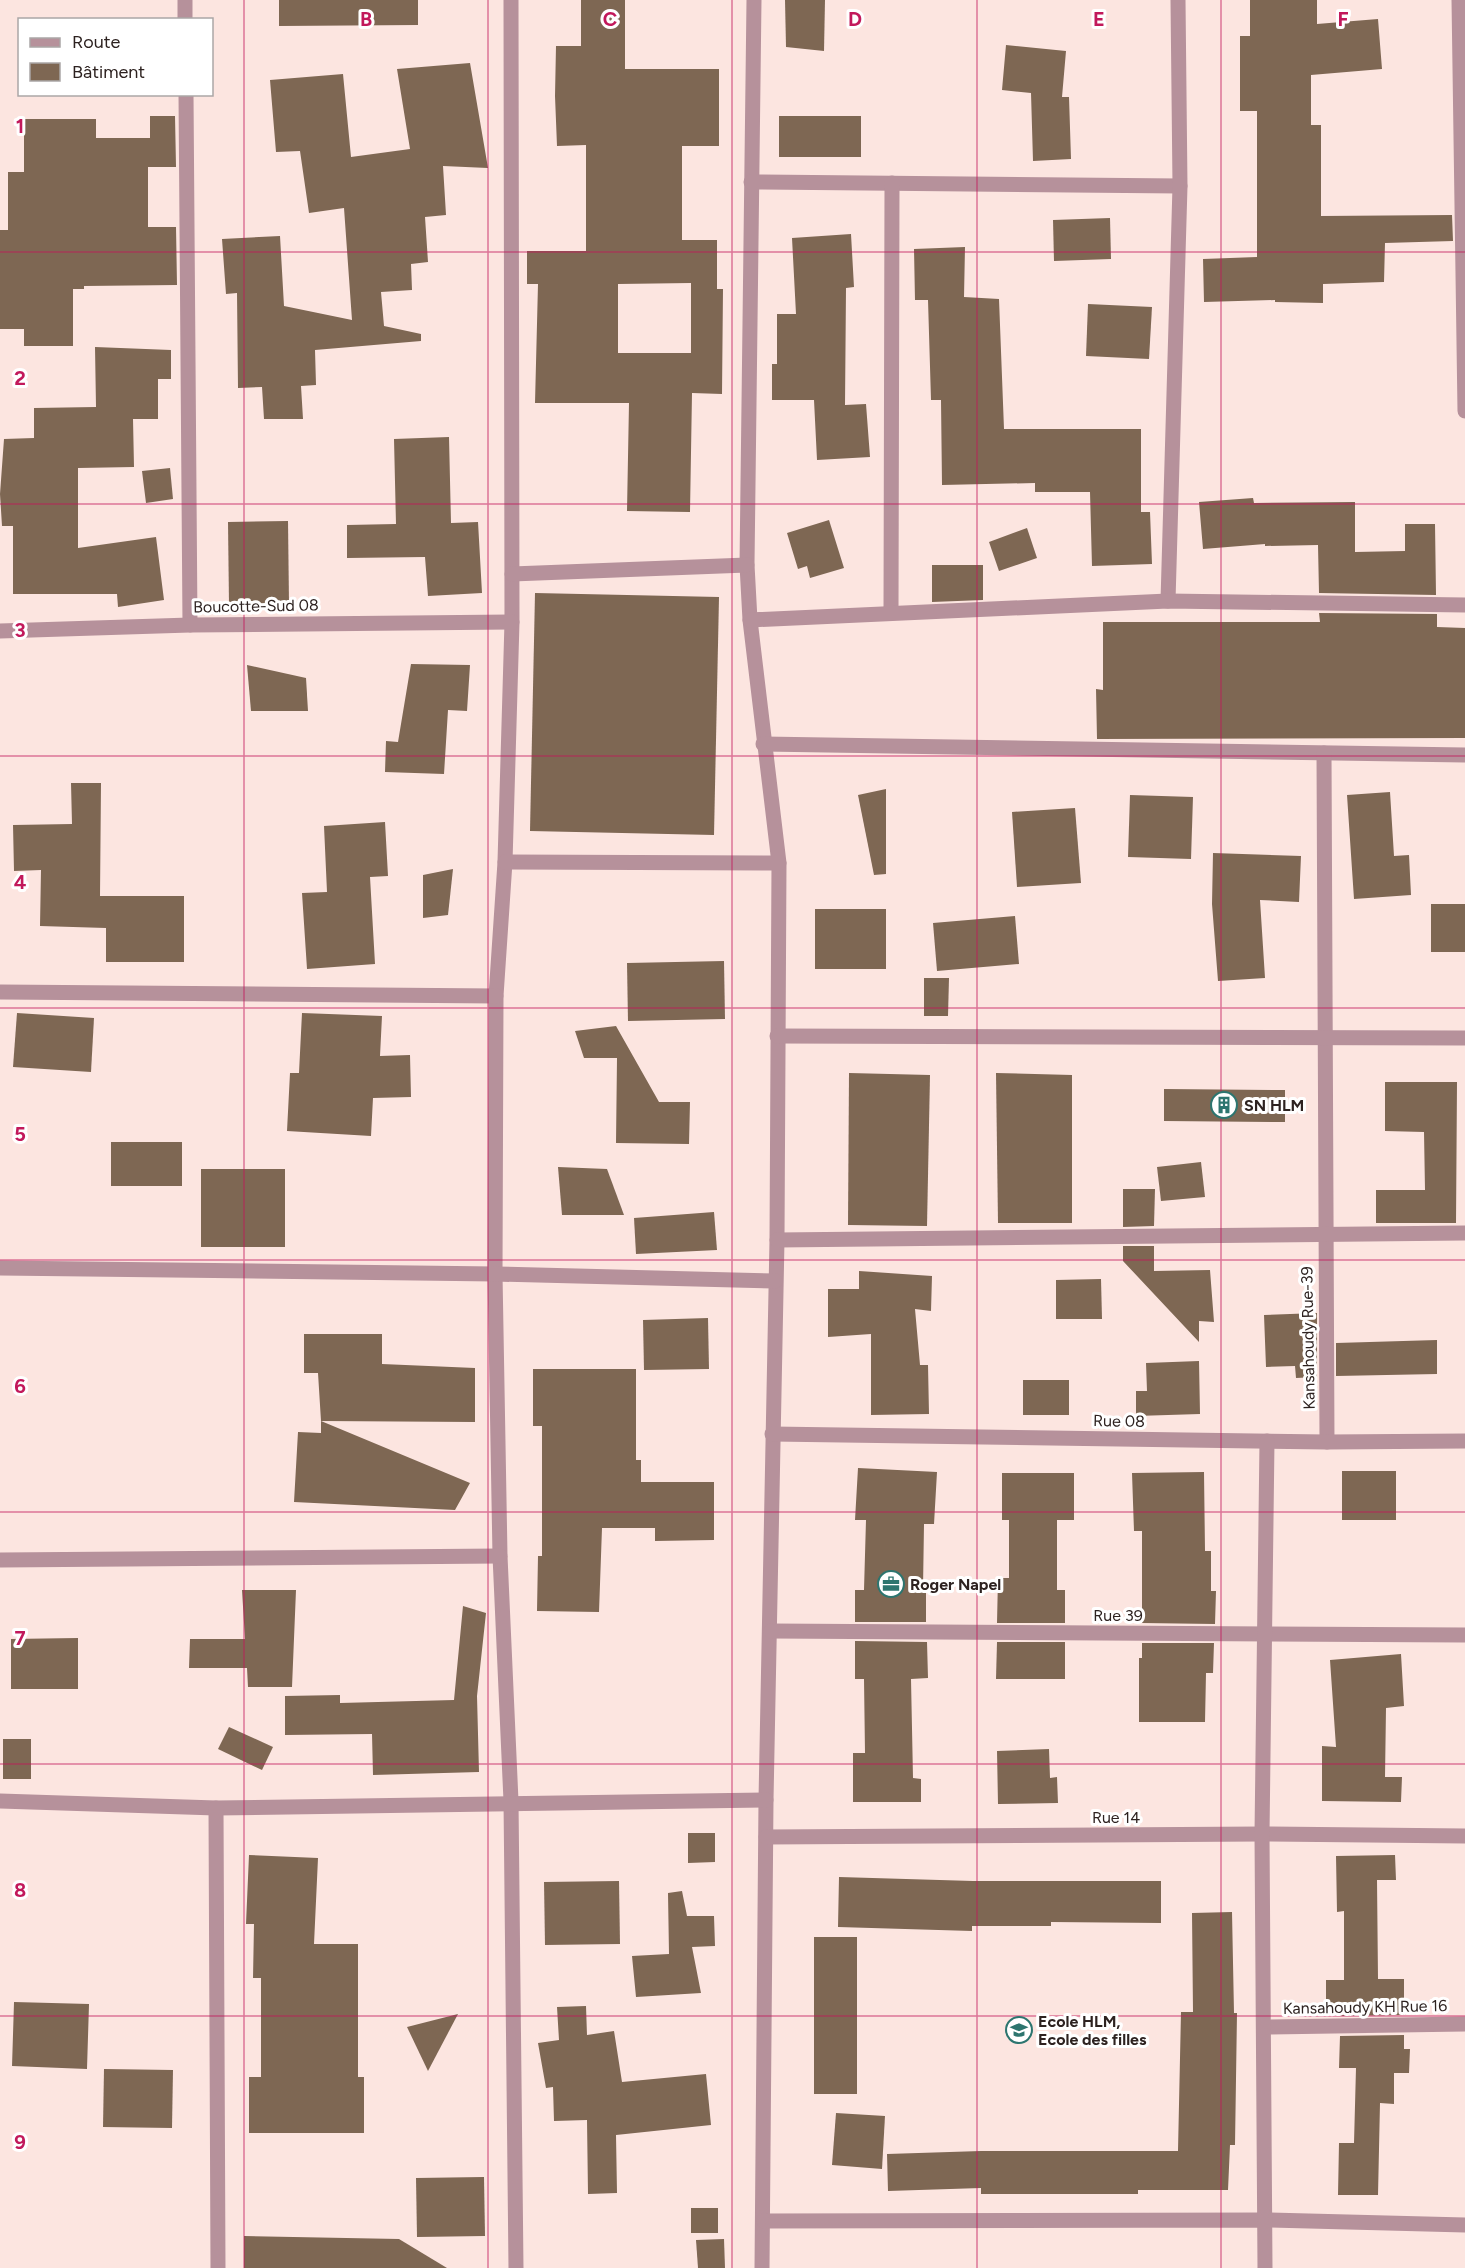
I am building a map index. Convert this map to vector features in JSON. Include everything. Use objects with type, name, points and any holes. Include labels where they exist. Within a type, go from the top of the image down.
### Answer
[{"type":"street","points":[[185,0],[185,18]]},
{"type":"street","points":[[511,0],[512,622],[505,862],[496,996],[495,1274],[500,1556],[511,1801],[516,2268]]},
{"type":"street","points":[[754,0],[747,565],[750,620],[763,744],[779,863],[777,1240],[766,1800],[762,2268]]},
{"type":"street","points":[[1168,601],[1180,186],[1178,0]]},
{"type":"street","points":[[1459,0],[1465,411]]},
{"type":"street","points":[[186,96],[190,625]]},
{"type":"street","points":[[751,182],[1180,186]]},
{"type":"street","points":[[891,613],[892,183]]},
{"type":"street","points":[[512,574],[747,565]]},
{"type":"street","points":[[750,620],[1168,601],[1465,605]]},
{"type":"street","name":"Boucotte-Sud 08","points":[[0,631],[190,625],[512,622]]},
{"type":"street","points":[[763,744],[1465,755]]},
{"type":"street","name":"Kansahoudy Rue-39","points":[[1324,753],[1327,1442]]},
{"type":"street","points":[[505,862],[779,863]]},
{"type":"street","points":[[0,992],[496,996]]},
{"type":"street","points":[[777,1036],[1465,1038]]},
{"type":"street","points":[[777,1240],[1465,1233]]},
{"type":"street","points":[[0,1268],[495,1274],[775,1281]]},
{"type":"street","name":"Rue 08","points":[[772,1434],[1327,1442],[1465,1441]]},
{"type":"street","points":[[1266,2268],[1262,1834],[1267,1441]]},
{"type":"street","points":[[0,1560],[500,1556]]},
{"type":"street","name":"Rue 39","points":[[771,1631],[1465,1635]]},
{"type":"street","points":[[0,1801],[216,1808],[511,1801],[766,1800]]},
{"type":"street","points":[[216,1808],[218,2268]]},
{"type":"street","name":"Rue 14","points":[[766,1837],[1262,1834],[1465,1836]]},
{"type":"street","name":"Kansahoudy KH Rue 16","points":[[1265,2027],[1465,2024]]},
{"type":"street","points":[[764,2221],[1266,2220],[1465,2225]]},
{"type":"building","points":[[279,0],[418,0],[418,25],[279,26]]},
{"type":"building","points":[[581,0],[625,0],[625,69],[719,69],[719,146],[682,146],[682,240],[717,240],[717,289],[723,289],[722,394],[692,393],[690,512],[627,511],[629,403],[535,403],[538,284],[527,284],[527,251],[586,251],[586,145],[557,146],[555,96],[556,46],[581,46]],"holes":[[[691,283],[691,353],[618,353],[618,284]]]},
{"type":"building","points":[[785,0],[825,0],[824,51],[786,47]]},
{"type":"building","points":[[1250,0],[1317,0],[1317,24],[1378,19],[1382,69],[1311,75],[1311,125],[1321,125],[1321,216],[1452,215],[1453,241],[1385,243],[1384,282],[1323,284],[1323,303],[1275,302],[1275,300],[1204,302],[1203,259],[1257,257],[1257,111],[1240,111],[1240,36],[1250,36]]},
{"type":"building","points":[[1006,45],[1066,51],[1062,97],[1069,97],[1071,159],[1033,161],[1031,93],[1002,90]]},
{"type":"building","points":[[470,63],[488,168],[443,166],[446,215],[425,217],[428,262],[411,264],[412,290],[381,292],[384,326],[421,334],[421,341],[315,350],[316,385],[301,386],[303,419],[264,419],[262,387],[238,388],[237,293],[226,294],[222,239],[280,236],[284,306],[352,320],[344,208],[309,213],[300,151],[276,152],[270,80],[343,74],[351,157],[410,149],[397,69]]},
{"type":"building","points":[[150,116],[175,116],[176,167],[148,167],[148,227],[176,227],[177,285],[84,286],[84,289],[73,289],[73,346],[24,346],[24,329],[0,329],[0,230],[8,230],[8,172],[24,172],[24,119],[96,119],[96,138],[150,138]]},
{"type":"building","points":[[779,116],[861,116],[861,157],[779,157]]},
{"type":"building","points":[[1110,218],[1111,259],[1054,261],[1053,220]]},
{"type":"building","points":[[851,234],[854,287],[846,288],[845,405],[866,404],[870,457],[817,460],[814,400],[772,400],[772,364],[777,364],[777,314],[796,314],[792,238]]},
{"type":"building","points":[[965,247],[964,297],[999,299],[1004,429],[1141,429],[1141,512],[1150,512],[1152,564],[1092,566],[1090,492],[1035,492],[1035,483],[942,485],[941,400],[931,400],[928,300],[915,300],[914,249]]},
{"type":"building","points":[[1088,304],[1152,307],[1149,359],[1086,356]]},
{"type":"building","points":[[95,347],[171,350],[171,379],[158,379],[158,419],[133,419],[134,467],[78,468],[78,548],[156,537],[164,600],[118,607],[117,594],[13,594],[13,526],[2,526],[0,494],[4,439],[34,438],[34,408],[96,407]]},
{"type":"building","points":[[449,437],[451,523],[478,522],[482,593],[428,596],[425,557],[347,558],[347,525],[396,524],[394,439]]},
{"type":"building","points":[[170,468],[173,499],[146,503],[142,471]]},
{"type":"building","points":[[1253,498],[1254,503],[1355,502],[1355,552],[1405,551],[1405,524],[1435,524],[1436,595],[1319,593],[1318,545],[1265,546],[1265,544],[1203,549],[1199,502]]},
{"type":"building","points":[[829,520],[844,568],[810,578],[807,566],[798,569],[787,533]]},
{"type":"building","points":[[288,521],[289,604],[229,605],[228,522]]},
{"type":"building","points":[[1027,528],[1037,558],[999,571],[989,542]]},
{"type":"building","points":[[932,565],[983,565],[983,600],[932,602]]},
{"type":"building","points":[[535,593],[719,597],[714,835],[530,831]]},
{"type":"building","points":[[1319,613],[1437,614],[1437,627],[1465,628],[1465,738],[1097,739],[1096,689],[1103,690],[1103,622],[1320,622]]},
{"type":"building","points":[[411,664],[470,665],[467,711],[448,710],[444,774],[385,772],[386,741],[398,742]]},
{"type":"building","points":[[247,665],[306,678],[308,711],[251,711]]},
{"type":"building","points":[[71,783],[101,783],[100,896],[184,896],[184,962],[106,962],[106,928],[40,926],[41,870],[14,871],[13,825],[72,824]]},
{"type":"building","points":[[886,789],[886,874],[874,875],[858,795]]},
{"type":"building","points":[[1390,792],[1394,856],[1409,855],[1411,895],[1354,899],[1347,795]]},
{"type":"building","points":[[1130,795],[1193,797],[1191,859],[1128,857]]},
{"type":"building","points":[[1075,808],[1081,883],[1017,887],[1012,812]]},
{"type":"building","points":[[385,822],[388,876],[370,877],[375,964],[307,969],[302,893],[327,892],[324,826]]},
{"type":"building","points":[[1213,853],[1301,856],[1299,902],[1260,900],[1265,978],[1218,981],[1212,904]]},
{"type":"building","points":[[453,869],[448,915],[423,918],[423,875]]},
{"type":"building","points":[[1431,904],[1465,904],[1465,952],[1431,952]]},
{"type":"building","points":[[815,909],[886,909],[886,969],[815,969]]},
{"type":"building","points":[[1015,916],[1019,964],[937,971],[933,923]]},
{"type":"building","points":[[724,961],[725,1019],[628,1021],[627,963]]},
{"type":"building","points":[[924,978],[949,978],[948,1016],[924,1016]]},
{"type":"building","points":[[17,1013],[94,1018],[91,1072],[13,1067]]},
{"type":"building","points":[[302,1013],[382,1016],[380,1056],[410,1055],[411,1097],[373,1098],[371,1136],[287,1131],[290,1073],[299,1073]]},
{"type":"building","points":[[616,1026],[659,1102],[690,1102],[689,1144],[616,1143],[617,1058],[584,1058],[575,1031]]},
{"type":"building","points":[[849,1073],[930,1075],[927,1226],[848,1225]]},
{"type":"building","points":[[996,1073],[1072,1075],[1072,1223],[998,1223]]},
{"type":"building","points":[[1385,1082],[1457,1082],[1456,1223],[1376,1223],[1376,1190],[1425,1190],[1424,1132],[1385,1131]]},
{"type":"building","name":"SN HLM","points":[[1164,1089],[1285,1090],[1285,1122],[1164,1121]]},
{"type":"building","points":[[111,1142],[182,1142],[182,1186],[111,1186]]},
{"type":"building","points":[[1201,1162],[1205,1197],[1161,1201],[1157,1167]]},
{"type":"building","points":[[558,1167],[607,1169],[624,1215],[562,1215]]},
{"type":"building","points":[[201,1169],[285,1169],[285,1247],[201,1247]]},
{"type":"building","points":[[1123,1189],[1155,1189],[1154,1226],[1123,1227]]},
{"type":"building","points":[[714,1212],[717,1250],[636,1254],[634,1218]]},
{"type":"building","points":[[1123,1246],[1154,1246],[1154,1271],[1210,1270],[1214,1322],[1199,1321],[1199,1342],[1123,1261]]},
{"type":"building","points":[[859,1271],[932,1276],[931,1311],[915,1309],[920,1365],[928,1365],[929,1414],[871,1415],[871,1334],[828,1337],[828,1289],[859,1289]]},
{"type":"building","points":[[1101,1279],[1102,1319],[1056,1319],[1056,1280]]},
{"type":"building","points":[[1317,1313],[1317,1377],[1296,1378],[1295,1366],[1266,1367],[1264,1315]]},
{"type":"building","points":[[708,1318],[709,1369],[644,1370],[643,1320]]},
{"type":"building","points":[[304,1334],[382,1334],[382,1364],[475,1368],[475,1422],[321,1421],[318,1373],[304,1373]]},
{"type":"building","points":[[1437,1340],[1437,1374],[1336,1376],[1336,1343]]},
{"type":"building","points":[[1199,1361],[1200,1414],[1136,1416],[1136,1391],[1147,1391],[1146,1363]]},
{"type":"building","points":[[533,1369],[636,1369],[636,1460],[641,1460],[641,1482],[714,1482],[714,1540],[655,1541],[655,1528],[602,1528],[599,1612],[537,1611],[538,1556],[542,1556],[542,1426],[533,1426]]},
{"type":"building","points":[[1023,1380],[1069,1380],[1069,1415],[1023,1415]]},
{"type":"building","points":[[321,1421],[470,1483],[455,1510],[294,1502],[298,1432],[321,1433]]},
{"type":"building","points":[[858,1468],[937,1472],[934,1524],[924,1524],[923,1588],[926,1589],[926,1622],[855,1622],[855,1590],[864,1590],[866,1520],[855,1520]]},
{"type":"building","points":[[1342,1471],[1396,1471],[1396,1520],[1342,1520]]},
{"type":"building","points":[[1204,1472],[1205,1551],[1211,1551],[1211,1591],[1216,1591],[1215,1624],[1142,1623],[1142,1531],[1134,1531],[1132,1473]]},
{"type":"building","points":[[1002,1473],[1074,1473],[1074,1520],[1057,1520],[1057,1590],[1065,1590],[1065,1623],[997,1623],[998,1578],[1009,1578],[1009,1520],[1002,1520]]},
{"type":"building","points":[[242,1590],[296,1590],[292,1687],[248,1687],[247,1668],[189,1668],[190,1639],[245,1639]]},
{"type":"building","points":[[463,1606],[486,1613],[477,1696],[479,1772],[373,1775],[372,1734],[285,1735],[285,1696],[340,1695],[340,1703],[454,1700]]},
{"type":"building","points":[[78,1638],[78,1689],[11,1689],[11,1639]]},
{"type":"building","points":[[855,1641],[927,1642],[928,1678],[911,1679],[913,1778],[921,1779],[921,1802],[853,1802],[853,1753],[865,1753],[864,1679],[855,1679]]},
{"type":"building","points":[[997,1642],[1065,1642],[1065,1679],[996,1679]]},
{"type":"building","points":[[1142,1643],[1214,1643],[1213,1673],[1206,1673],[1205,1722],[1139,1722],[1139,1658],[1142,1658]]},
{"type":"building","points":[[1401,1654],[1404,1706],[1386,1708],[1385,1777],[1402,1777],[1401,1802],[1322,1801],[1322,1746],[1336,1747],[1330,1660]]},
{"type":"building","points":[[229,1727],[273,1747],[262,1770],[218,1749]]},
{"type":"building","points":[[3,1739],[31,1739],[31,1779],[3,1779]]},
{"type":"building","points":[[1049,1749],[1050,1778],[1057,1777],[1058,1803],[998,1804],[997,1751]]},
{"type":"building","points":[[688,1833],[715,1833],[715,1862],[688,1863]]},
{"type":"building","points":[[249,1855],[318,1858],[314,1944],[358,1944],[358,2077],[364,2077],[364,2133],[249,2133],[249,2077],[261,2077],[261,1978],[253,1978],[254,1924],[246,1924]]},
{"type":"building","points":[[1395,1855],[1396,1880],[1377,1880],[1378,1979],[1404,1979],[1404,2015],[1340,2016],[1341,2004],[1326,2004],[1326,1980],[1344,1980],[1344,1911],[1337,1912],[1336,1856]]},
{"type":"building","points":[[839,1877],[973,1881],[1161,1881],[1161,1923],[1051,1922],[1051,1926],[972,1926],[972,1931],[838,1927]]},
{"type":"building","points":[[619,1881],[620,1944],[545,1945],[544,1882]]},
{"type":"building","points":[[682,1891],[687,1916],[714,1916],[715,1946],[692,1947],[701,1993],[636,1997],[632,1956],[669,1954],[668,1893]]},
{"type":"building","points":[[1232,1912],[1234,2013],[1237,2013],[1235,2145],[1230,2145],[1228,2190],[1138,2190],[1138,2194],[981,2194],[981,2188],[888,2191],[887,2154],[981,2151],[1178,2151],[1181,2012],[1193,2012],[1192,1913]]},
{"type":"building","points":[[814,1937],[857,1937],[857,2094],[814,2094]]},
{"type":"building","points":[[14,2002],[89,2004],[87,2069],[12,2066]]},
{"type":"building","points":[[586,2006],[587,2035],[614,2031],[622,2082],[706,2074],[711,2125],[616,2135],[617,2193],[588,2194],[587,2120],[554,2121],[553,2087],[546,2088],[538,2043],[559,2040],[557,2007]]},
{"type":"building","points":[[458,2014],[428,2071],[407,2027]]},
{"type":"building","points":[[1404,2035],[1404,2049],[1410,2049],[1409,2073],[1394,2073],[1394,2104],[1380,2103],[1378,2195],[1338,2195],[1339,2143],[1354,2143],[1356,2068],[1339,2068],[1340,2036]]},
{"type":"building","points":[[104,2069],[173,2070],[172,2128],[103,2127]]},
{"type":"building","points":[[836,2113],[885,2116],[882,2169],[832,2165]]},
{"type":"building","points":[[484,2177],[485,2236],[417,2237],[416,2178]]},
{"type":"building","points":[[691,2208],[718,2208],[718,2233],[691,2233]]},
{"type":"building","points":[[244,2236],[399,2239],[447,2268],[244,2268]]},
{"type":"building","points":[[724,2239],[725,2268],[698,2268],[696,2240]]},
{"type":"place","name":"SN HLM","points":[[1224,1105]]},
{"type":"place","name":"Roger Napel","points":[[891,1584]]},
{"type":"place","name":"Ecole HLM, Ecole des filles","points":[[1019,2030]]}]
